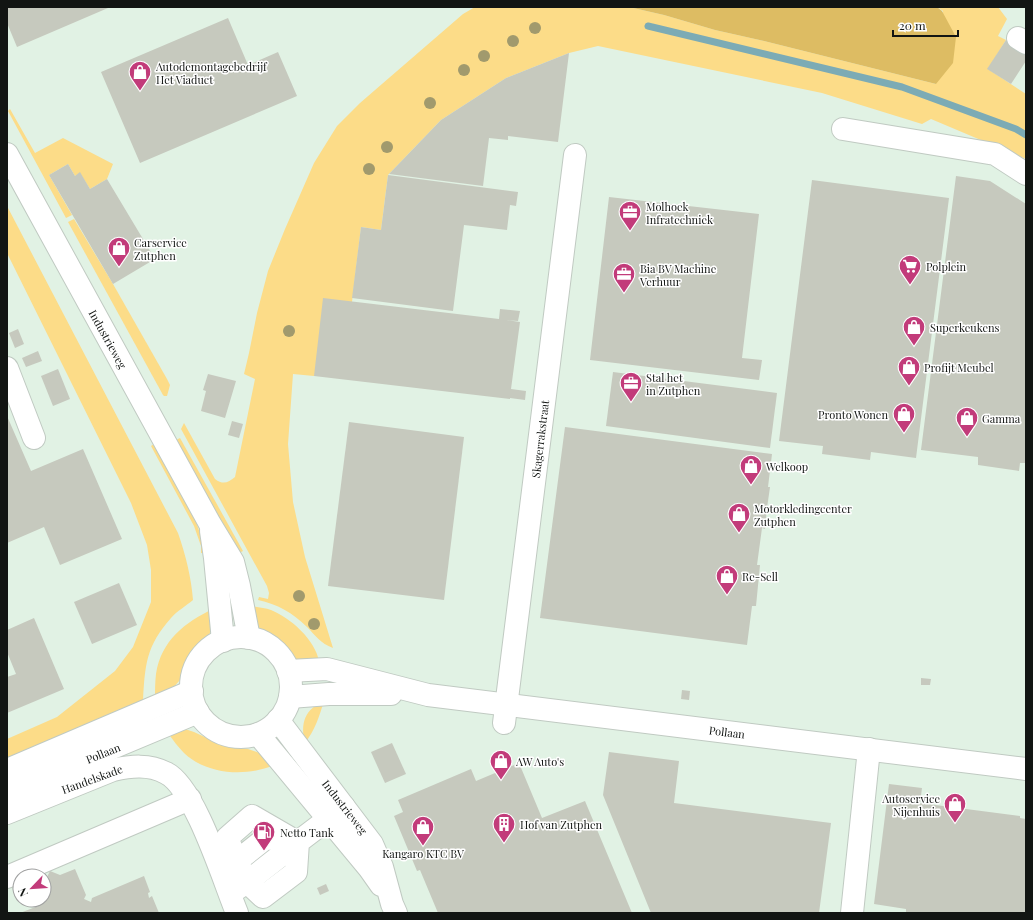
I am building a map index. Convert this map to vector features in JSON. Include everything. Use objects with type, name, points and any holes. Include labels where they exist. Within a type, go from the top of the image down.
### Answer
[{"type":"street","points":[[843,129],[995,154],[1026,174]]},
{"type":"street","name":"Industrieweg","points":[[7,154],[210,524],[234,562],[240,586],[249,638]]},
{"type":"street","name":"Skagerrakstraat","points":[[505,714],[575,155]]},
{"type":"street","points":[[7,368],[34,438]]},
{"type":"street","name":"Industrieweg","points":[[210,524],[215,558],[223,641]]},
{"type":"street","points":[[236,638],[249,638],[270,647],[281,657],[288,671],[291,684],[290,697],[287,706],[272,726],[258,734],[241,737],[225,734],[209,725],[198,712],[192,691],[193,675],[199,660],[210,649],[223,641],[236,638]]},
{"type":"street","name":"Pollaan","points":[[288,671],[327,669],[505,714],[869,749],[1026,769]]},
{"type":"street","name":"Pollaan","points":[[7,770],[192,691]]},
{"type":"street","name":"Pollaan","points":[[290,697],[329,694],[428,695]]},
{"type":"street","name":"Pollaan","points":[[7,792],[198,712]]},
{"type":"street","name":"Industrieweg","points":[[278,720],[394,908]]},
{"type":"street","name":"Industrieweg","points":[[258,734],[336,813]]},
{"type":"street","points":[[852,913],[869,749]]},
{"type":"street","name":"Handelskade","points":[[7,813],[113,770],[130,766],[148,767],[168,774],[190,799],[200,820],[233,903]]},
{"type":"street","points":[[7,877],[190,799]]},
{"type":"street","points":[[233,903],[248,882],[336,813]]},
{"type":"street","points":[[248,882],[237,861],[228,838],[252,816],[298,842]]},
{"type":"shaded area","points":[[7,7],[1026,7],[1026,913],[7,913]]},
{"type":"shaded area","points":[[475,7],[629,7],[664,15],[715,30],[936,84],[943,11],[937,7],[998,7],[1007,19],[998,36],[1006,40],[988,69],[1026,94],[1026,159],[931,119],[922,124],[822,93],[598,46],[569,53],[506,78],[441,120],[388,175],[381,230],[361,227],[352,302],[314,376],[293,374],[288,444],[293,502],[305,557],[333,648],[321,642],[302,622],[290,613],[272,604],[258,600],[259,597],[268,599],[269,593],[267,586],[181,429],[184,423],[215,479],[225,482],[230,481],[235,477],[255,379],[244,374],[257,313],[268,271],[314,163],[337,126],[360,103],[463,14]]},
{"type":"shaded area","points":[[629,7],[937,7],[942,11],[956,37],[953,63],[936,84],[715,30],[664,15]]},
{"type":"shaded area","points":[[10,109],[35,153],[63,138],[113,164],[107,179],[90,189],[80,173],[75,176],[68,164],[49,175],[72,215],[66,218],[8,111]]},
{"type":"shaded area","points":[[7,206],[178,533],[188,566],[193,600],[171,618],[156,638],[148,656],[143,701],[7,760],[7,739],[57,717],[115,671],[133,647],[151,602],[151,570],[147,545],[131,503],[7,253]]},
{"type":"shaded area","points":[[74,219],[167,379],[170,385],[167,396],[163,395],[68,222]]},
{"type":"shaded area","points":[[180,438],[243,551],[237,554],[176,440]]},
{"type":"shaded area","points":[[154,444],[196,522],[207,553],[201,553],[201,546],[194,526],[151,446]]},
{"type":"shaded area","points":[[250,606],[271,610],[294,624],[313,645],[319,661],[294,659],[265,635],[254,621]]},
{"type":"shaded area","points":[[213,609],[212,628],[209,635],[190,658],[180,680],[171,690],[155,699],[156,677],[159,662],[169,642],[193,620]]},
{"type":"shaded area","points":[[324,701],[314,728],[305,743],[303,729],[308,713],[312,708]]},
{"type":"shaded area","points":[[185,729],[224,746],[248,749],[265,755],[274,765],[263,769],[240,772],[215,770],[204,766],[184,753],[168,733]]},
{"type":"building","points":[[7,7],[108,8],[17,47],[7,23]]},
{"type":"building","points":[[228,18],[248,65],[278,52],[297,96],[140,163],[101,72]]},
{"type":"building","points":[[1006,40],[1026,53],[1026,61],[1011,84],[987,69]]},
{"type":"building","points":[[569,53],[558,142],[508,136],[508,140],[489,138],[483,186],[389,174],[441,120],[506,78]]},
{"type":"building","points":[[68,164],[75,176],[80,172],[90,189],[107,179],[155,259],[113,284],[49,175]]},
{"type":"building","points":[[388,175],[518,192],[516,206],[510,205],[507,230],[464,225],[453,311],[352,298],[361,227],[381,230]]},
{"type":"building","points":[[956,176],[990,181],[1026,204],[1026,463],[1020,463],[1019,471],[978,465],[978,457],[921,450]]},
{"type":"building","points":[[812,180],[949,198],[916,458],[871,452],[870,460],[822,454],[823,446],[779,441]]},
{"type":"building","points":[[609,197],[759,214],[742,358],[762,360],[759,380],[590,360]]},
{"type":"building","points":[[323,298],[499,319],[500,309],[520,311],[518,321],[506,320],[520,322],[511,389],[526,391],[525,400],[314,376]]},
{"type":"building","points":[[18,329],[24,344],[15,348],[9,333]]},
{"type":"building","points":[[38,351],[42,361],[26,367],[22,358]]},
{"type":"building","points":[[58,369],[70,399],[53,406],[41,376]]},
{"type":"building","points":[[613,372],[777,393],[770,448],[606,426]]},
{"type":"building","points":[[208,374],[236,381],[225,418],[201,411],[206,391],[203,390]]},
{"type":"building","points":[[7,416],[31,471],[83,449],[122,539],[60,565],[44,527],[7,543]]},
{"type":"building","points":[[232,421],[243,424],[239,438],[228,435]]},
{"type":"building","points":[[349,422],[464,437],[444,600],[328,586]]},
{"type":"building","points":[[565,427],[772,454],[765,529],[762,528],[757,565],[760,565],[756,606],[752,606],[747,645],[540,618]]},
{"type":"building","points":[[119,583],[137,625],[92,644],[74,602]]},
{"type":"building","points":[[34,618],[64,689],[7,713],[7,677],[16,674],[7,652],[7,630]]},
{"type":"building","points":[[921,678],[931,679],[930,685],[921,685]]},
{"type":"building","points":[[682,690],[690,691],[689,700],[681,699]]},
{"type":"building","points":[[392,743],[406,774],[385,783],[371,752]]},
{"type":"building","points":[[609,752],[679,761],[674,803],[831,823],[819,913],[651,913],[603,795]]},
{"type":"building","name":"Hof van Zutphen","points":[[519,763],[542,818],[585,801],[632,913],[438,913],[420,870],[417,871],[394,816],[403,812],[398,800],[471,769],[476,781]]},
{"type":"building","points":[[889,784],[922,788],[920,803],[1020,816],[1020,818],[1026,819],[1026,913],[906,913],[906,909],[874,904]]},
{"type":"building","points":[[75,869],[86,895],[84,899],[91,902],[92,898],[144,876],[150,892],[148,893],[149,898],[152,896],[159,913],[20,913],[33,908],[52,908],[52,872],[60,875]]},
{"type":"building","points":[[326,884],[329,891],[320,895],[317,888]]},
{"type":"waterway","points":[[648,26],[902,87],[1016,129],[1026,135]]},
{"type":"place","name":"Autodemontagebedrijf Het Viaduct","points":[[140,92]]},
{"type":"place","name":"Molhoek Infratechniek","points":[[630,232]]},
{"type":"place","name":"Carservice Zutphen","points":[[119,268]]},
{"type":"place","name":"Polplein","points":[[910,286]]},
{"type":"place","name":"Bia BV Machine Verhuur","points":[[624,294]]},
{"type":"place","name":"Superkeukens","points":[[914,346]]},
{"type":"place","name":"Profijt Meubel","points":[[909,386]]},
{"type":"place","name":"Stal het in Zutphen","points":[[631,402]]},
{"type":"place","name":"Pronto Wonen","points":[[904,434]]},
{"type":"place","name":"Gamma","points":[[967,438]]},
{"type":"place","name":"Welkoop","points":[[751,486]]},
{"type":"place","name":"Motorkledingcenter Zutphen","points":[[739,534]]},
{"type":"place","name":"Re-Sell","points":[[727,596]]},
{"type":"place","name":"AW Auto's","points":[[501,780]]},
{"type":"place","name":"Autoservice Nijenhuis","points":[[955,824]]},
{"type":"place","name":"Hof van Zutphen","points":[[504,844]]},
{"type":"place","name":"Kangaro KTC BV","points":[[423,846]]},
{"type":"place","name":"Netto Tank","points":[[264,852]]}]
